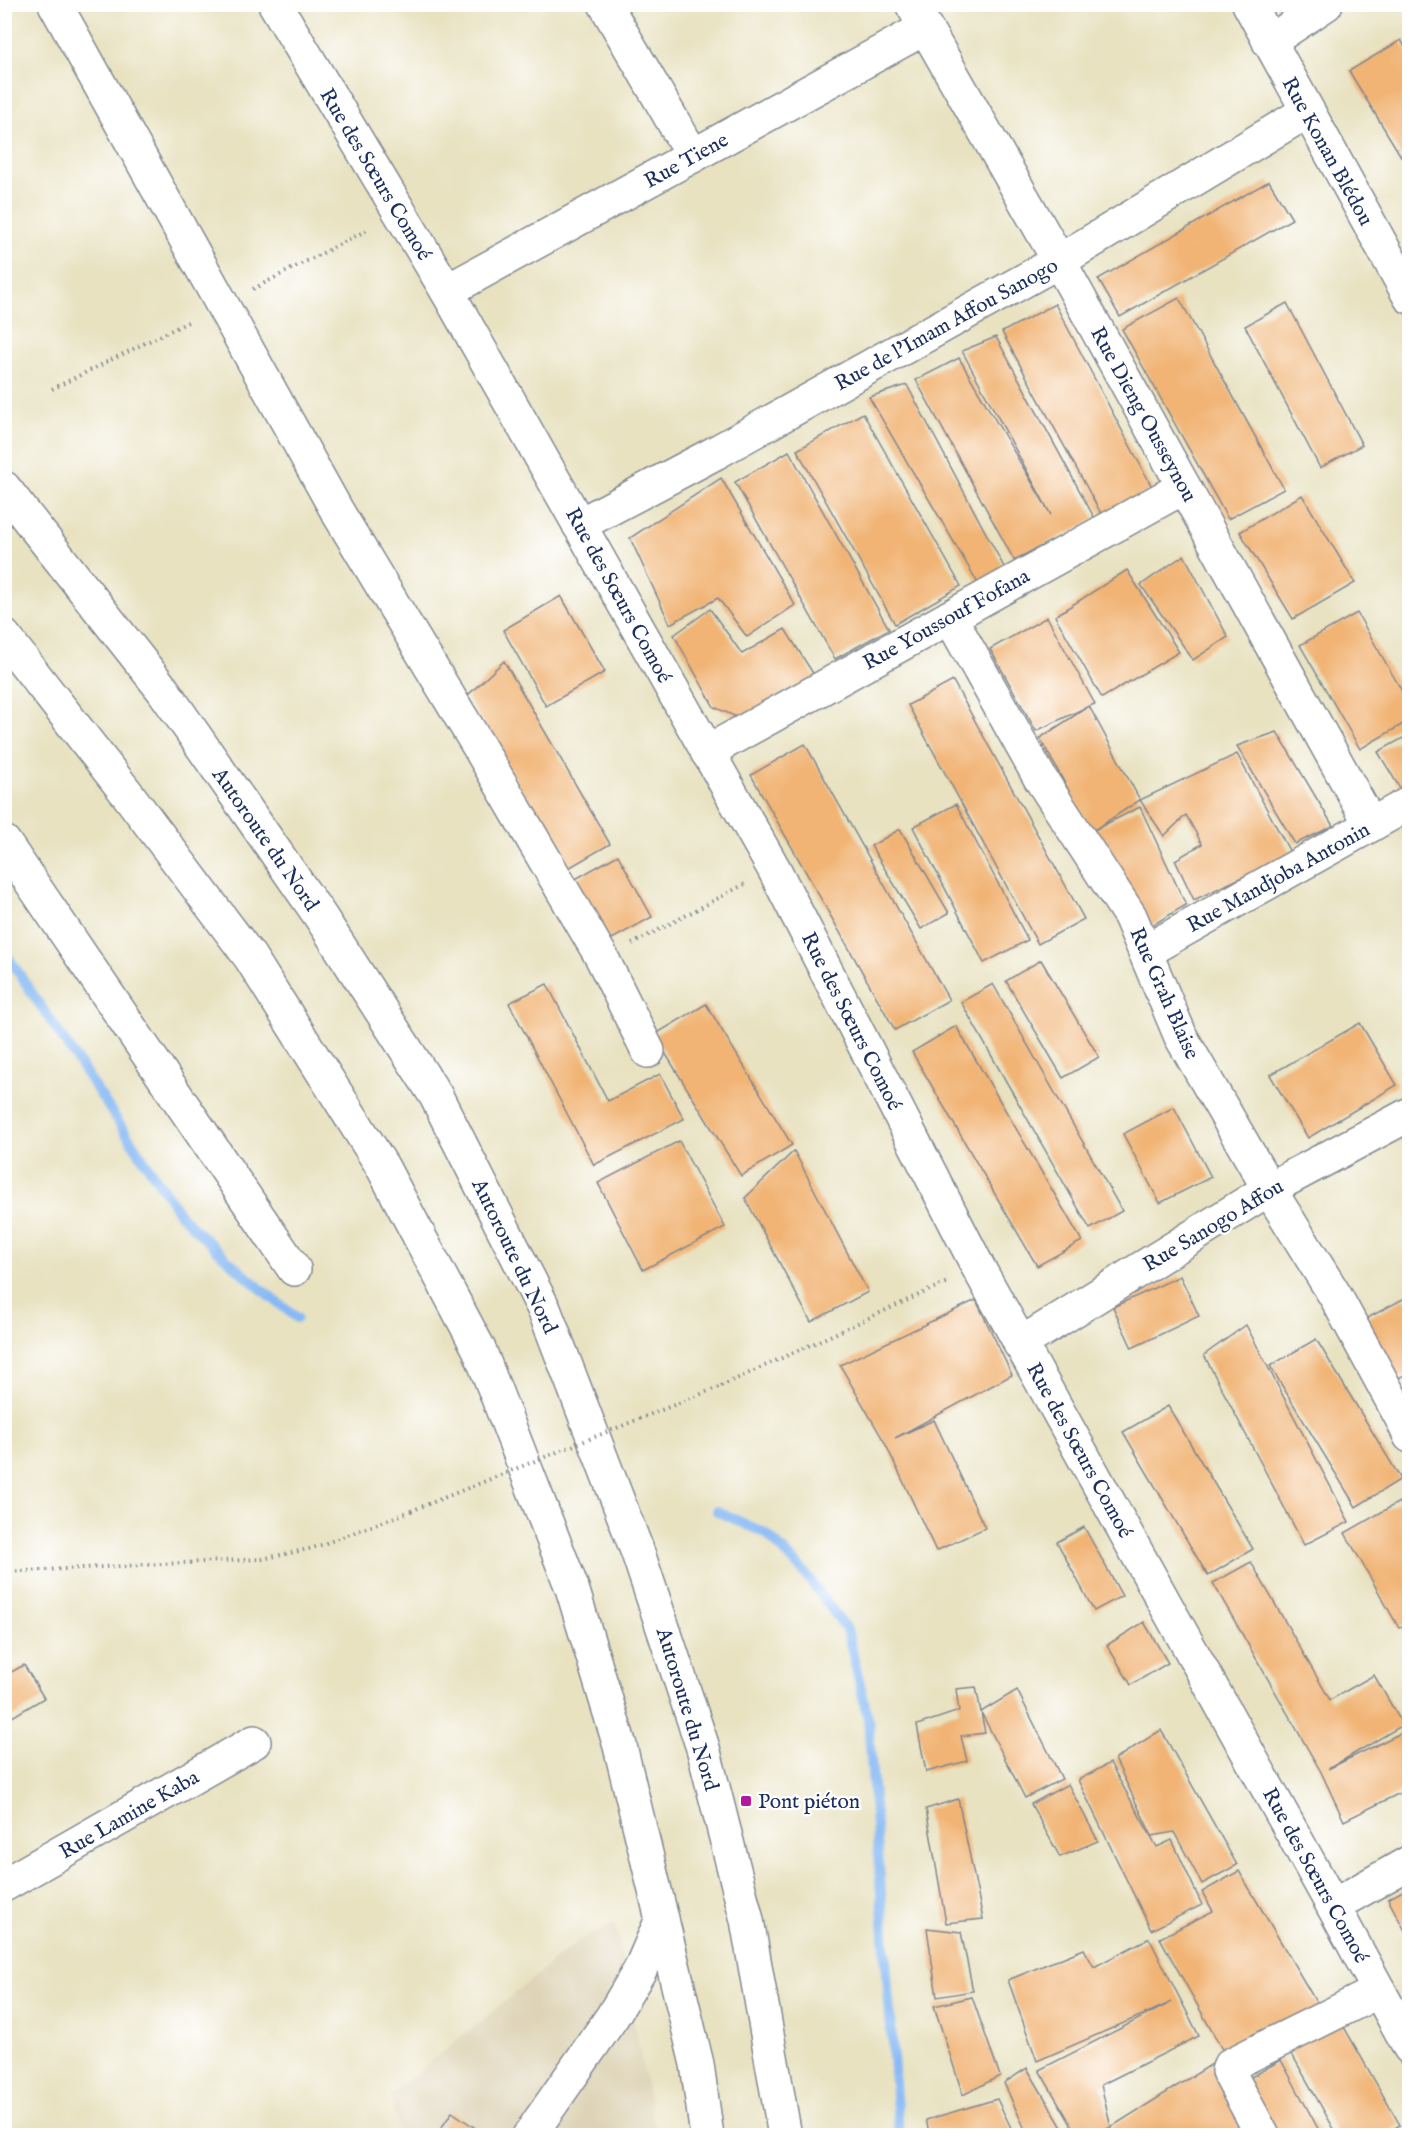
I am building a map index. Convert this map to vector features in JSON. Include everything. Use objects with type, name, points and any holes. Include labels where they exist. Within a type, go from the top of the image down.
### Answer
[{"type":"main road","points":[[55,4],[337,511],[601,956],[648,1051]]},
{"type":"main road","name":"Rue des Sœurs Comoé","points":[[276,4],[447,291],[774,868],[978,1267],[1410,2049]]},
{"type":"main road","points":[[604,4],[693,156]]},
{"type":"main road","name":"Rue Konan Blédou","points":[[1249,4],[1306,112],[1410,297]]},
{"type":"main road","points":[[1269,42],[1326,4]]},
{"type":"main road","name":"Rue Tiene","points":[[447,291],[693,156],[919,16]]},
{"type":"main road","name":"Rue Dieng Ousseynou","points":[[919,16],[1059,261],[1371,825]]},
{"type":"main road","name":"Rue de l'Imam Affou Sanogo","points":[[579,525],[715,453],[1059,261],[1306,112]]},
{"type":"main road","name":"Rue Youssouf Fofana","points":[[707,752],[1184,487]]},
{"type":"main road","name":"Autoroute du Nord","points":[[4,488],[163,690],[320,916],[436,1096],[544,1309],[638,1553],[703,1748],[747,1920],[784,2136]]},
{"type":"main road","name":"Rue Grah Blaise","points":[[950,617],[1040,778],[1130,915],[1181,1037],[1269,1189],[1336,1297],[1407,1423]]},
{"type":"main road","points":[[4,636],[129,796],[250,957],[382,1166],[479,1349],[572,1588],[620,1746],[697,2064],[707,2136]]},
{"type":"main road","name":"Rue Mandjoba Antonin","points":[[1146,951],[1410,803]]},
{"type":"main road","points":[[4,842],[294,1269]]},
{"type":"main road","name":"Rue Sanogo Affou","points":[[1020,1344],[1269,1189],[1410,1114]]},
{"type":"main road","name":"Rue Lamine Kaba","points":[[4,1885],[254,1742]]},
{"type":"main road","points":[[1333,1906],[1410,1862]]},
{"type":"main road","points":[[529,2136],[612,2017],[640,1970],[662,1919]]},
{"type":"main road","points":[[1263,2136],[1228,2071],[1230,2065],[1379,1991]]},
{"type":"path","points":[[601,956],[618,951],[774,868]]},
{"type":"path","points":[[4,1572],[262,1559],[313,1548],[721,1386],[978,1267]]},
{"type":"shaded area","points":[[615,1923],[656,2135],[399,2135],[390,2095],[577,1942]]},
{"type":"building","points":[[1401,40],[1410,55],[1410,171],[1349,71]]},
{"type":"building","points":[[1269,181],[1292,219],[1120,317],[1098,279]]},
{"type":"building","points":[[1179,298],[1284,489],[1228,519],[1122,329]]},
{"type":"building","points":[[1287,303],[1362,445],[1320,468],[1245,326]]},
{"type":"building","points":[[1055,304],[1153,489],[1103,517],[1002,332]]},
{"type":"building","points":[[996,337],[1095,519],[1014,560],[916,380],[959,358],[1051,515],[962,351]]},
{"type":"building","points":[[907,385],[1004,567],[979,585],[869,397]]},
{"type":"building","points":[[863,413],[961,586],[895,624],[797,450]]},
{"type":"building","points":[[789,451],[889,629],[835,659],[735,482]]},
{"type":"building","points":[[721,478],[795,605],[747,637],[718,598],[670,624],[630,538]]},
{"type":"building","points":[[1302,495],[1355,583],[1293,619],[1240,532]]},
{"type":"building","points":[[1184,555],[1228,637],[1193,660],[1141,585]]},
{"type":"building","points":[[1127,570],[1179,652],[1102,698],[1055,616]]},
{"type":"building","points":[[561,596],[605,672],[546,706],[503,630]]},
{"type":"building","points":[[710,609],[742,654],[785,629],[816,678],[743,720],[714,707],[674,635]]},
{"type":"building","points":[[1357,613],[1410,705],[1410,720],[1360,749],[1300,645]]},
{"type":"building","points":[[1047,617],[1095,704],[1036,731],[990,649]]},
{"type":"building","points":[[504,661],[610,844],[567,869],[467,696]]},
{"type":"building","points":[[953,681],[1084,919],[1038,944],[908,705]]},
{"type":"building","points":[[1089,706],[1140,800],[1094,830],[1140,807],[1186,905],[1151,926],[1091,831],[1040,738]]},
{"type":"building","points":[[1277,732],[1333,826],[1295,844],[1237,746]]},
{"type":"building","points":[[1410,734],[1410,785],[1401,790],[1378,752]]},
{"type":"building","points":[[805,744],[949,1000],[895,1030],[751,775]]},
{"type":"building","points":[[1237,754],[1291,854],[1194,900],[1175,860],[1202,844],[1186,815],[1164,836],[1140,800]]},
{"type":"building","points":[[956,804],[1028,940],[984,963],[913,827]]},
{"type":"building","points":[[900,829],[949,913],[921,929],[871,846]]},
{"type":"building","points":[[618,855],[652,917],[603,944],[570,882]]},
{"type":"building","points":[[1041,960],[1099,1057],[1063,1078],[1006,981]]},
{"type":"building","points":[[547,984],[608,1101],[660,1074],[684,1119],[594,1165],[509,1003]]},
{"type":"building","points":[[993,984],[1122,1211],[1090,1229],[961,1002]]},
{"type":"building","points":[[706,1004],[792,1145],[741,1176],[654,1035]]},
{"type":"building","points":[[1360,1023],[1397,1085],[1308,1138],[1270,1075]]},
{"type":"building","points":[[956,1026],[1082,1241],[1037,1266],[912,1052]]},
{"type":"building","points":[[1174,1107],[1211,1177],[1160,1203],[1123,1134]]},
{"type":"building","points":[[679,1141],[725,1227],[643,1270],[598,1183]]},
{"type":"building","points":[[794,1151],[868,1292],[811,1322],[745,1198]]},
{"type":"building","points":[[1180,1276],[1199,1316],[1132,1348],[1113,1307]]},
{"type":"building","points":[[1405,1298],[1410,1306],[1410,1372],[1390,1383],[1358,1323]]},
{"type":"building","points":[[976,1300],[1012,1375],[895,1438],[934,1420],[985,1528],[936,1551],[885,1443],[840,1365]]},
{"type":"building","points":[[1246,1325],[1349,1522],[1304,1545],[1204,1355]]},
{"type":"building","points":[[1316,1339],[1401,1479],[1356,1507],[1270,1366]]},
{"type":"building","points":[[1168,1406],[1253,1549],[1208,1576],[1123,1432]]},
{"type":"building","points":[[1399,1502],[1410,1520],[1410,1622],[1399,1628],[1345,1533]]},
{"type":"building","points":[[1084,1527],[1122,1596],[1094,1611],[1057,1542]]},
{"type":"building","points":[[1251,1562],[1330,1700],[1374,1675],[1403,1725],[1328,1769],[1409,1729],[1410,1788],[1344,1821],[1321,1772],[1213,1583]]},
{"type":"building","points":[[1144,1622],[1168,1663],[1131,1685],[1107,1645]]},
{"type":"building","points":[[24,1665],[44,1698],[4,1722],[4,1676]]},
{"type":"building","points":[[976,1687],[985,1733],[961,1736],[967,1761],[926,1772],[917,1725],[959,1711],[956,1689]]},
{"type":"building","points":[[1017,1690],[1062,1779],[1025,1798],[981,1712]]},
{"type":"building","points":[[1161,1730],[1237,1865],[1202,1884],[1174,1832],[1152,1836],[1115,1759]]},
{"type":"building","points":[[1110,1763],[1157,1847],[1172,1840],[1202,1905],[1151,1930],[1078,1780]]},
{"type":"building","points":[[1068,1784],[1098,1841],[1060,1857],[1031,1804]]},
{"type":"building","points":[[958,1799],[983,1919],[946,1923],[926,1809]]},
{"type":"building","points":[[1239,1871],[1322,2012],[1228,2060],[1160,1938],[1213,1911],[1202,1892]]},
{"type":"building","points":[[1410,1887],[1410,1940],[1388,1899]]},
{"type":"building","points":[[927,1928],[961,1932],[973,1991],[937,1997]]},
{"type":"building","points":[[1149,1938],[1199,2036],[1101,2085],[1111,2127],[1092,2136],[1078,2136],[1039,2070],[1172,2002],[1037,2061],[1008,1980],[1084,1949],[1094,1967]]},
{"type":"building","points":[[972,1997],[1000,2076],[963,2095],[934,2006]]},
{"type":"building","points":[[1340,2020],[1400,2125],[1381,2136],[1338,2136],[1289,2049]]},
{"type":"building","points":[[1281,2060],[1322,2136],[1267,2136],[1239,2084]]},
{"type":"building","points":[[1212,2064],[1252,2136],[1116,2136],[1111,2127]]},
{"type":"building","points":[[1027,2068],[1067,2136],[1028,2136],[1004,2083]]},
{"type":"building","points":[[997,2099],[1015,2136],[930,2136],[926,2120]]},
{"type":"building","points":[[452,2112],[487,2136],[436,2136]]},
{"type":"waterway","points":[[4,951],[180,1214],[237,1268],[297,1318]]},
{"type":"waterway","points":[[717,1511],[767,1534],[804,1572],[847,1630],[868,1718],[899,2136]]},
{"type":"place","name":"Pont piéton","points":[[746,1801]]}]
